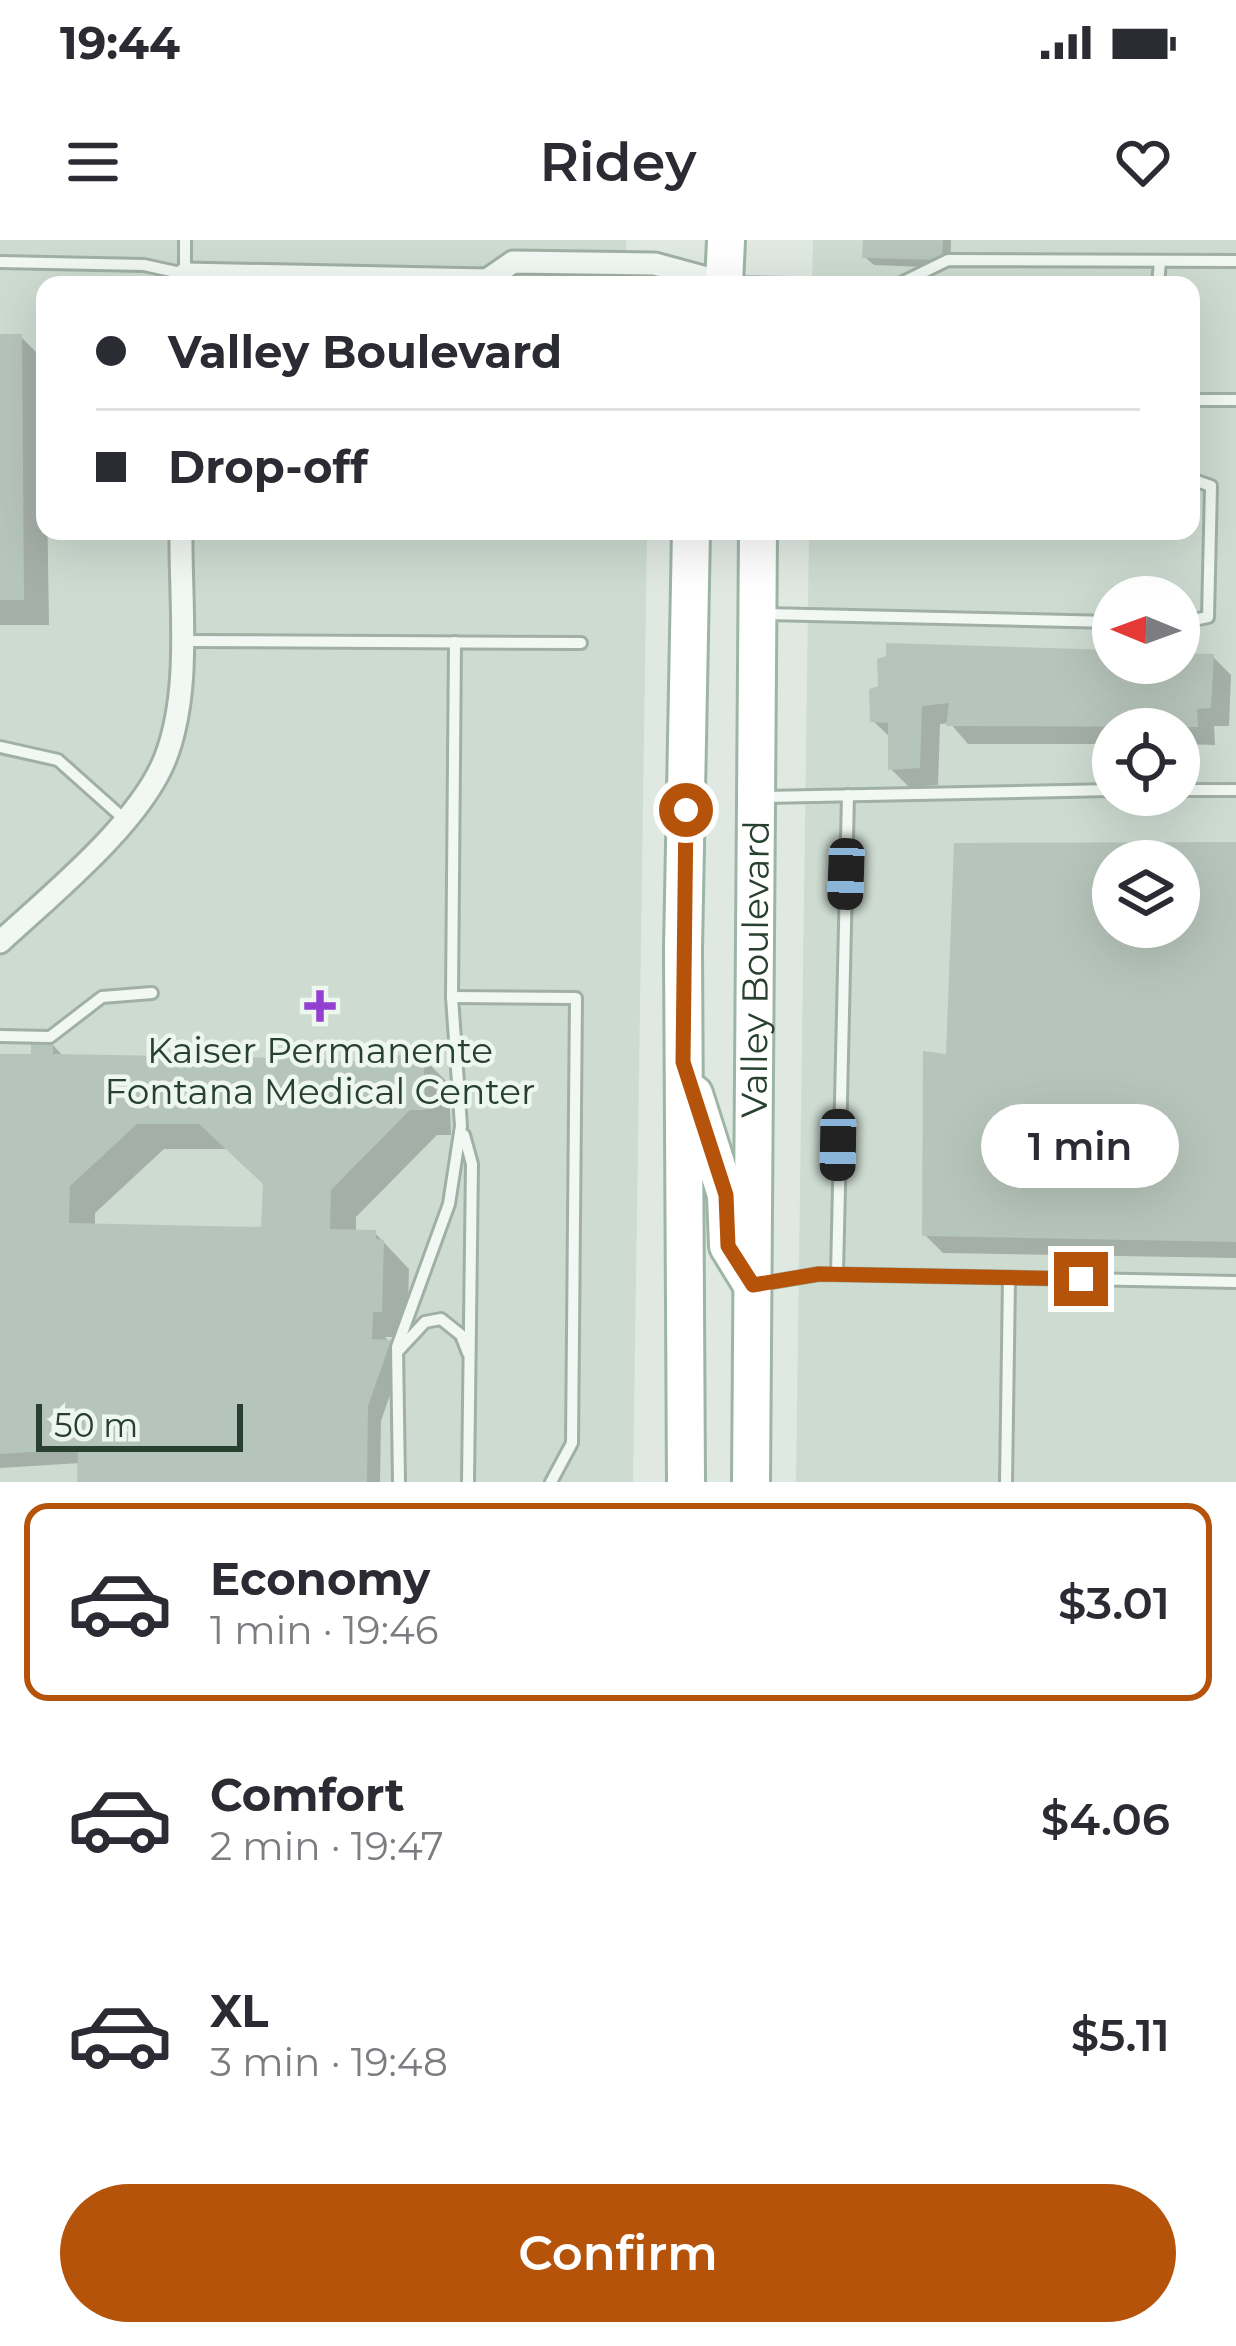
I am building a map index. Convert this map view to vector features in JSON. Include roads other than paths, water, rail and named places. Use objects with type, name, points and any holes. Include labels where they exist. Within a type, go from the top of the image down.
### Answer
[{"type":"main road","points":[[724,276],[726,240]]},
{"type":"main road","name":"Valley Boulevard","points":[[686,1482],[683,1062],[691,540]]},
{"type":"main road","name":"Valley Boulevard","points":[[751,1482],[758,540]]},
{"type":"main road","points":[[683,1062],[726,1195],[728,1246],[753,1285]]},
{"type":"street","points":[[498,276],[513,262],[656,264],[696,276]]},
{"type":"street","points":[[0,942],[123,818],[165,759],[178,697],[181,540]]},
{"type":"lane","points":[[185,240],[185,276]]},
{"type":"lane","points":[[915,276],[948,260],[1236,261]]},
{"type":"lane","points":[[1159,276],[1160,261]]},
{"type":"lane","points":[[0,262],[144,265],[176,276]]},
{"type":"lane","points":[[1200,400],[1236,400]]},
{"type":"lane","points":[[1200,482],[1211,486],[1208,617],[1200,618]]},
{"type":"lane","points":[[757,614],[1092,622]]},
{"type":"lane","points":[[180,640],[581,643]]},
{"type":"lane","points":[[454,642],[452,997],[461,1126],[472,1164],[468,1482]]},
{"type":"lane","points":[[0,747],[58,760],[123,818]]},
{"type":"lane","points":[[755,798],[1092,790]]},
{"type":"lane","points":[[1200,790],[1236,790]]},
{"type":"lane","points":[[837,1274],[848,795]]},
{"type":"lane","points":[[0,1036],[50,1037],[102,997],[152,994]]},
{"type":"lane","points":[[452,997],[576,998],[572,1443],[551,1482]]},
{"type":"lane","points":[[399,1482],[397,1353],[449,1204],[461,1126]]},
{"type":"lane","points":[[753,1285],[837,1274],[1236,1282]]},
{"type":"lane","points":[[1006,1482],[1009,1278]]},
{"type":"lane","points":[[397,1353],[425,1322],[441,1319],[461,1335],[472,1367]]},
{"type":"place","name":"Kaiser Permanente Fontana Medical Center","points":[[320,1006]]}]
